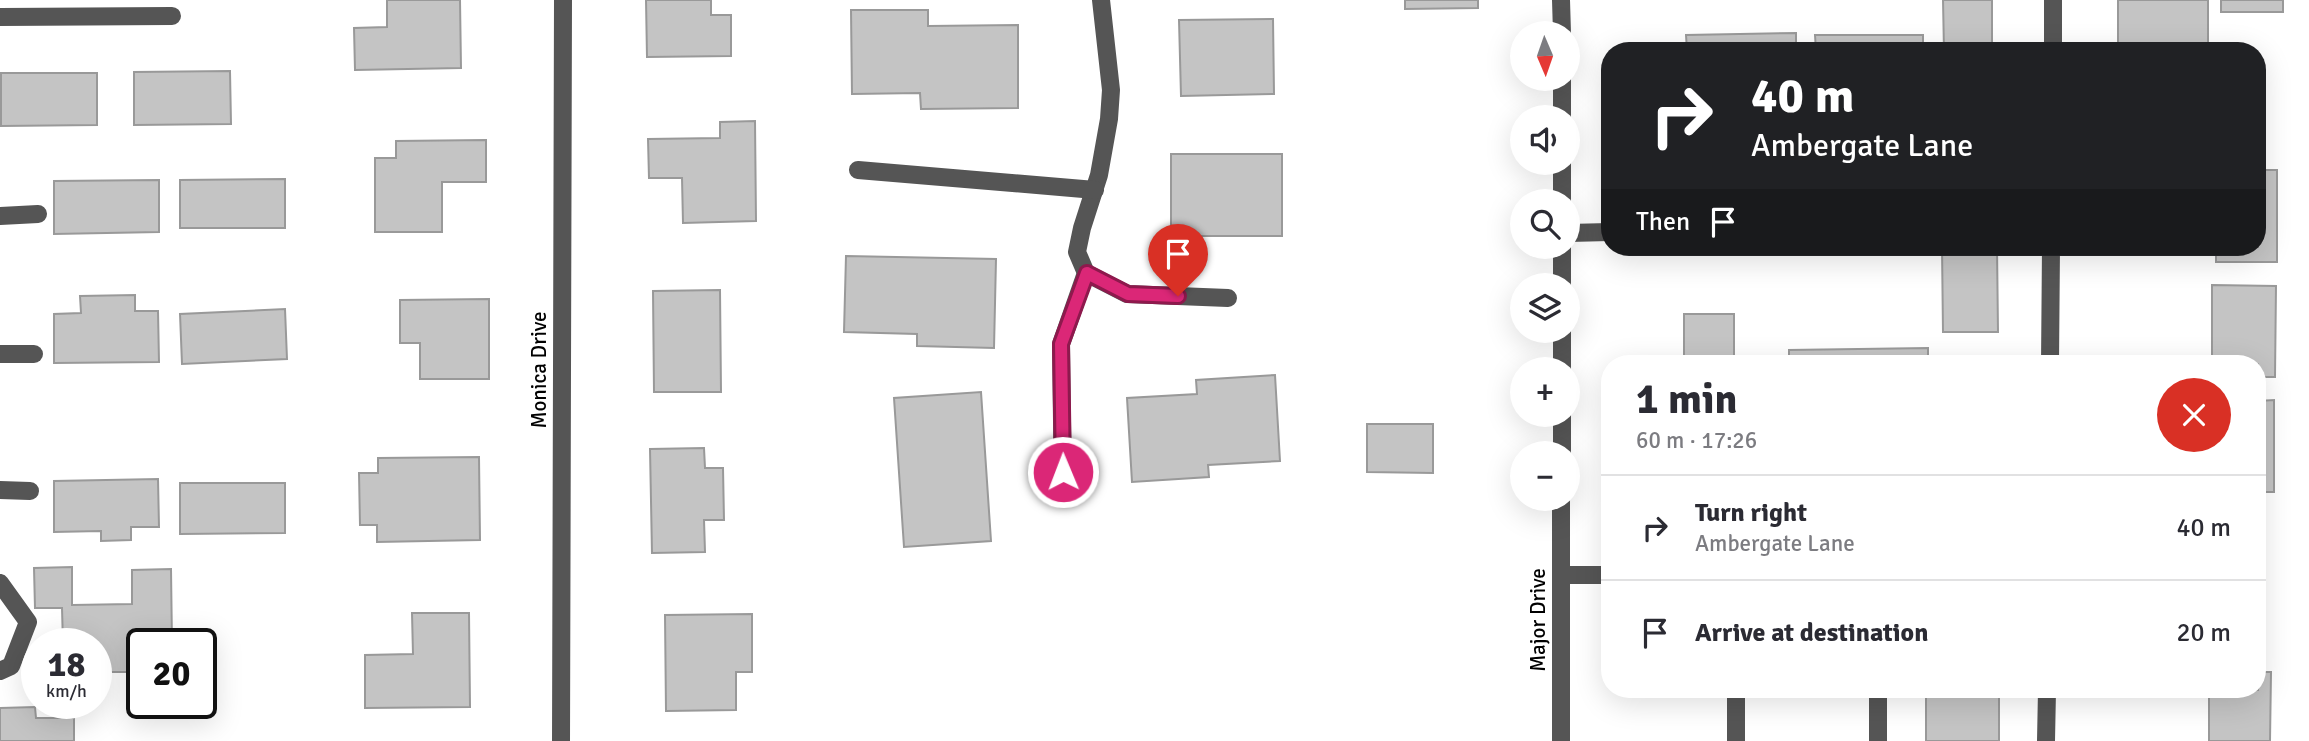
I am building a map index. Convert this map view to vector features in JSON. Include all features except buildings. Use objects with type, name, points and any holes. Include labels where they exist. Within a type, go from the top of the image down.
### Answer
[{"type":"street","name":"Monica Drive","points":[[561,741],[564,0]]},
{"type":"street","points":[[1101,0],[1111,90],[1110,119],[1100,175],[1077,252],[1087,273],[1128,294],[1228,298]]},
{"type":"street","points":[[1562,0],[1562,21]]},
{"type":"street","points":[[2053,0],[2053,42]]},
{"type":"street","points":[[0,17],[172,16]]},
{"type":"street","points":[[858,170],[1094,190]]},
{"type":"street","points":[[0,216],[38,214]]},
{"type":"street","points":[[1580,233],[1601,232]]},
{"type":"street","points":[[2050,355],[2051,256]]},
{"type":"street","points":[[1063,498],[1061,344],[1087,273]]},
{"type":"street","points":[[0,354],[34,354]]},
{"type":"street","points":[[0,490],[30,491]]},
{"type":"street","name":"Major Drive","points":[[1560,741],[1562,511]]},
{"type":"street","points":[[1561,575],[1601,575]]},
{"type":"street","points":[[0,583],[28,622],[11,666],[0,671]]},
{"type":"street","points":[[1736,698],[1736,741]]},
{"type":"street","points":[[1878,698],[1878,741]]},
{"type":"street","points":[[2046,741],[2047,698]]},
{"type":"route","points":[[1063,472],[1061,344],[1087,273],[1128,294],[1178,296]]}]
